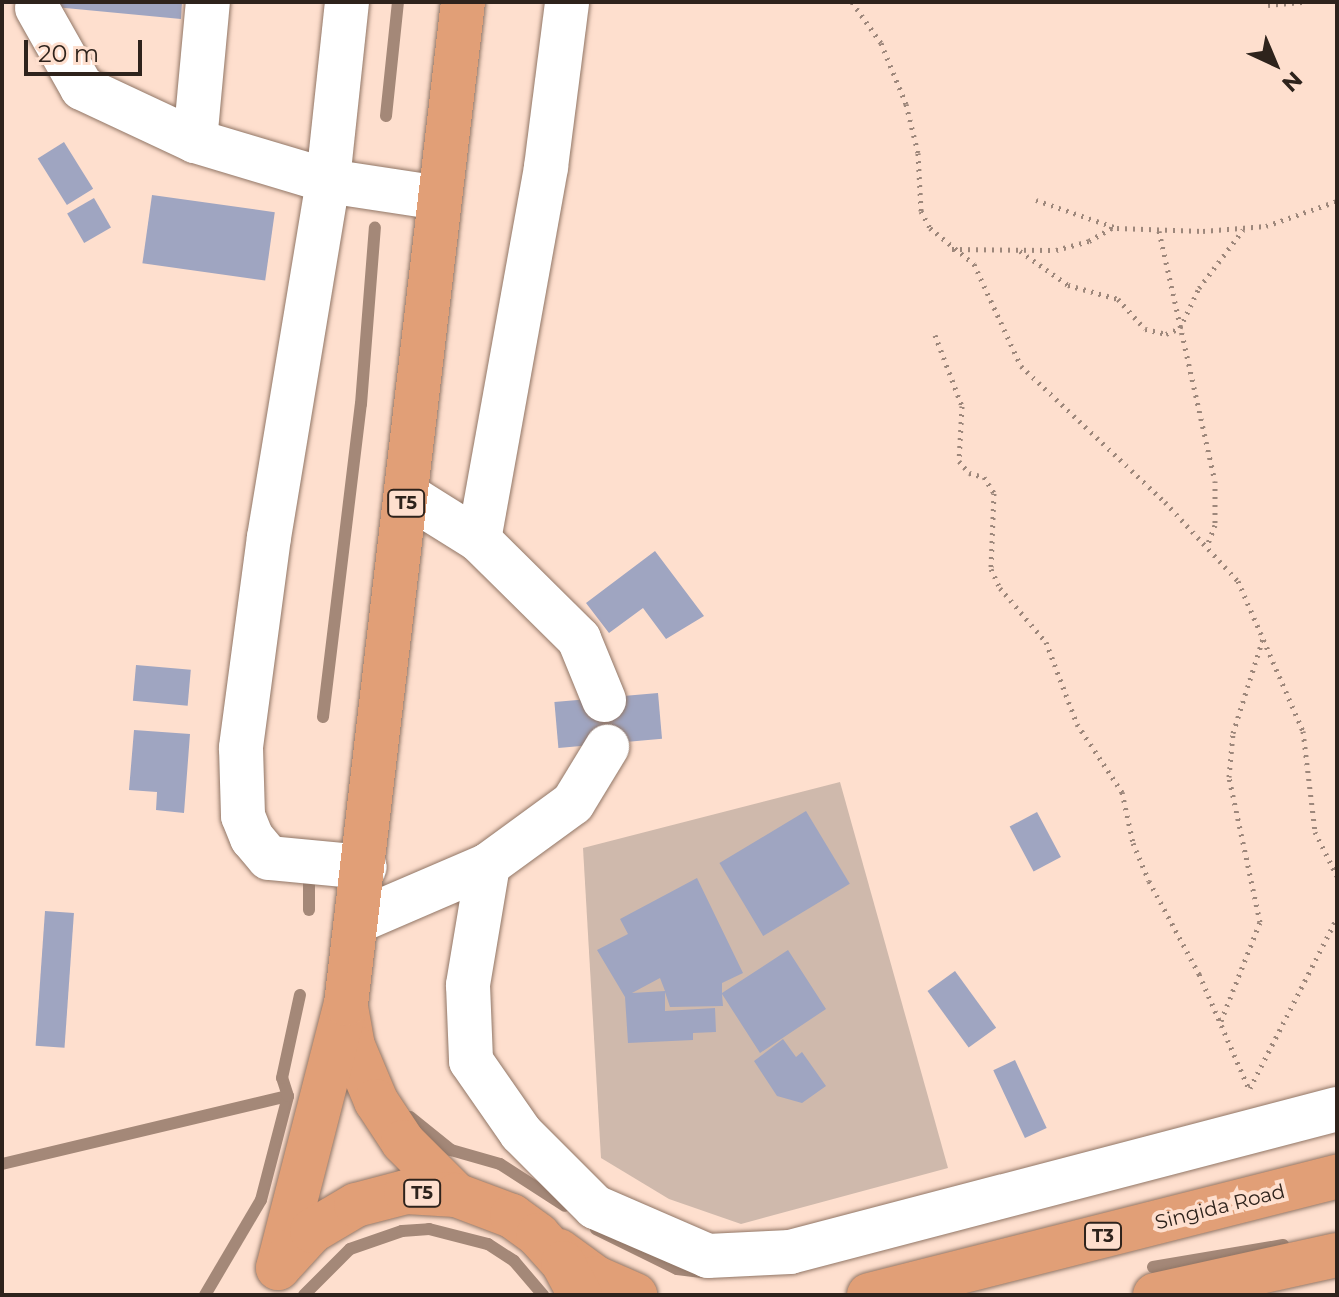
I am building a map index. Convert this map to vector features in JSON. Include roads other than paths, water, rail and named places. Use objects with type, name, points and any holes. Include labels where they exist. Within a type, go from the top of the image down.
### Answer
[{"type":"highway","name":"T5","points":[[271,1282],[346,1004],[365,867],[463,2]]},
{"type":"highway","name":"T5","points":[[346,1004],[353,1046],[376,1101],[403,1142],[456,1195]]},
{"type":"highway","name":"Singida Road","points":[[869,1295],[1337,1177]]},
{"type":"highway","name":"T5","points":[[271,1282],[312,1231],[356,1205],[406,1192],[456,1195],[499,1209],[538,1235],[563,1263],[580,1295]]},
{"type":"highway","points":[[538,1235],[596,1278],[635,1295]]},
{"type":"highway","points":[[1155,1295],[1337,1255]]},
{"type":"street","points":[[195,141],[208,2]]},
{"type":"street","points":[[347,2],[328,181],[269,537],[241,748],[243,816],[252,838],[269,858],[365,867]]},
{"type":"street","points":[[479,540],[546,167],[567,2]]},
{"type":"street","points":[[37,8],[82,88],[195,141],[328,181],[440,198]]},
{"type":"street","points":[[407,495],[479,540],[579,639],[604,700]]},
{"type":"street","points":[[358,921],[488,865],[573,803],[607,747]]},
{"type":"street","points":[[488,865],[468,985],[471,1061],[521,1133],[595,1207],[708,1256],[790,1252],[1337,1109]]},
{"type":"waterway","points":[[386,116],[398,2]]},
{"type":"waterway","points":[[323,717],[361,404],[375,228]]},
{"type":"waterway","points":[[309,874],[309,910]]},
{"type":"waterway","points":[[205,1295],[261,1200],[288,1096],[282,1078],[300,995]]},
{"type":"waterway","points":[[2,1164],[288,1096]]},
{"type":"waterway","points":[[410,1117],[451,1150],[500,1164],[565,1206]]},
{"type":"waterway","points":[[304,1295],[350,1249],[402,1231],[429,1229],[488,1244],[514,1261],[543,1295]]},
{"type":"waterway","points":[[596,1229],[677,1269],[700,1272]]},
{"type":"waterway","points":[[1153,1267],[1283,1245]]}]
